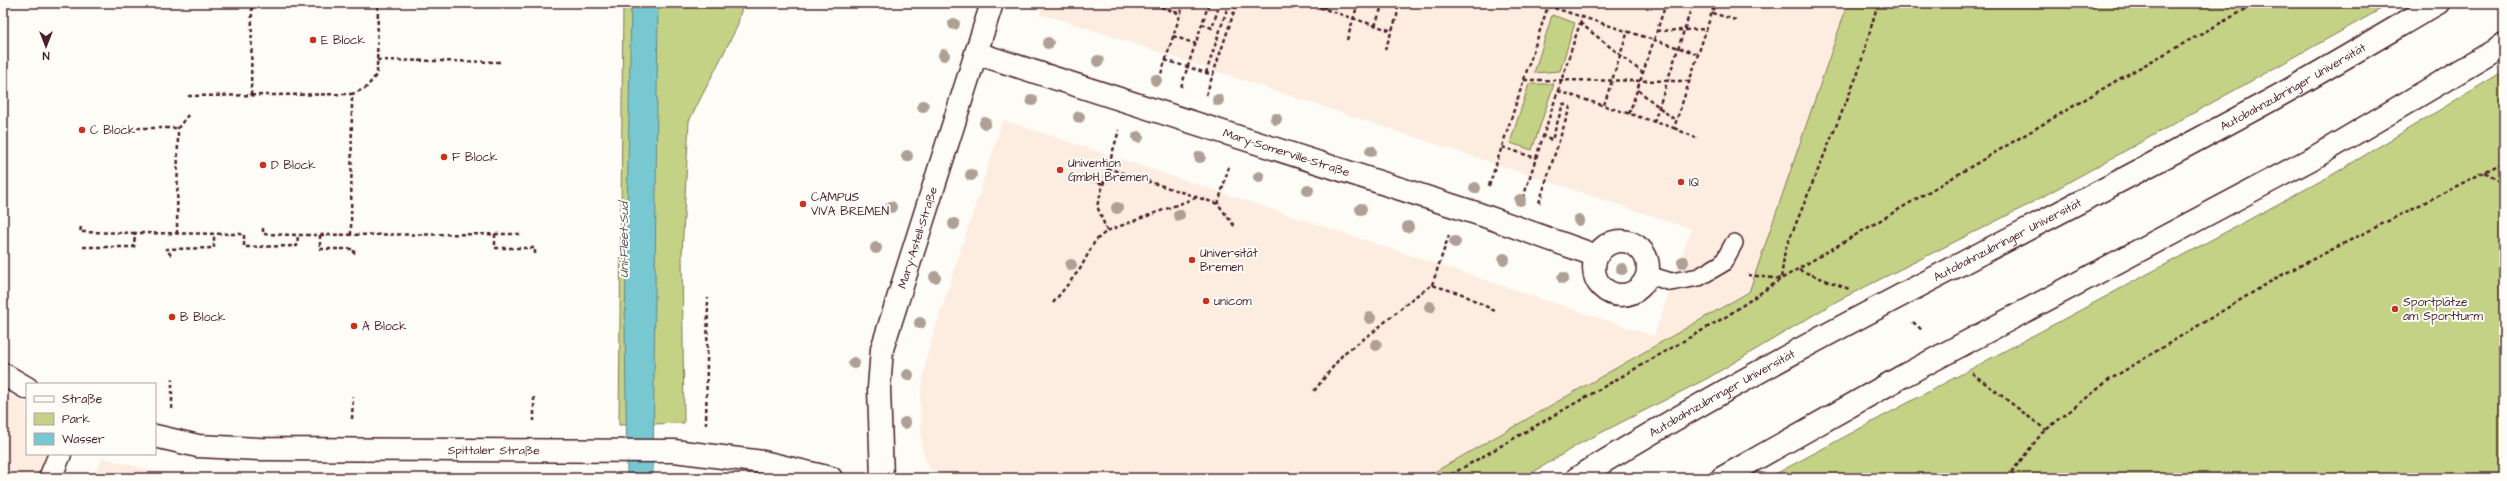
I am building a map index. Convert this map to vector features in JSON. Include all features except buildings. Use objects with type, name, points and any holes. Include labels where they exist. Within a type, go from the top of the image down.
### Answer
[{"type":"street","name":"Mary-Astell-Straße","points":[[882,478],[880,388],[882,349],[992,3]]},
{"type":"street","name":"Autobahnzubringer Universität","points":[[1577,478],[1626,448],[1878,308],[2279,95],[2438,3]]},
{"type":"street","points":[[1722,478],[1910,372],[2315,157],[2504,45]]},
{"type":"street","name":"Mary-Somerville-Straße","points":[[976,53],[1529,232],[1596,256]]},
{"type":"street","points":[[1614,241],[1626,241],[1636,245],[1644,252],[1649,263],[1648,275],[1644,284],[1637,291],[1627,295],[1617,295],[1607,292],[1599,285],[1595,276],[1594,265],[1596,256],[1604,246],[1614,241]]},
{"type":"street","points":[[3,374],[26,387]]},
{"type":"street","name":"Spittaler Straße","points":[[156,436],[198,446],[251,448],[674,451],[764,462],[831,478]]},
{"type":"street","points":[[50,478],[60,455]]},
{"type":"lane","points":[[1648,275],[1671,282],[1700,277],[1723,263],[1734,243]]},
{"type":"path","points":[[251,95],[252,3]]},
{"type":"path","points":[[188,96],[352,94],[366,88],[377,74],[378,3]]},
{"type":"path","points":[[1169,48],[1184,3]]},
{"type":"path","points":[[1192,57],[1209,3]]},
{"type":"path","points":[[1202,24],[1212,28],[1220,3]]},
{"type":"path","points":[[1206,73],[1229,3]]},
{"type":"path","points":[[1216,64],[1237,3]]},
{"type":"path","points":[[1306,3],[1392,31]]},
{"type":"path","points":[[1324,9],[1326,3]]},
{"type":"path","points":[[1347,40],[1358,3]]},
{"type":"path","points":[[1375,26],[1383,3]]},
{"type":"path","points":[[1385,50],[1392,31],[1398,3]]},
{"type":"path","points":[[1540,3],[1698,54]]},
{"type":"path","points":[[1629,114],[1666,3]]},
{"type":"path","points":[[1654,122],[1692,3]]},
{"type":"path","points":[[1674,128],[1714,5],[1705,3]]},
{"type":"path","points":[[1781,280],[1785,250],[1858,73],[1878,3]]},
{"type":"path","points":[[1445,478],[1727,316],[1781,280],[2121,78],[2257,3]]},
{"type":"path","points":[[1498,158],[1548,6]]},
{"type":"path","points":[[1161,7],[1180,14]]},
{"type":"path","points":[[1712,13],[1736,20]]},
{"type":"path","points":[[1532,170],[1582,17]]},
{"type":"path","points":[[1580,23],[1643,72]]},
{"type":"path","points":[[1657,31],[1706,29]]},
{"type":"path","points":[[1604,106],[1628,31]]},
{"type":"path","points":[[1173,36],[1196,44]]},
{"type":"path","points":[[377,60],[500,62]]},
{"type":"path","points":[[1165,60],[1213,76]]},
{"type":"path","points":[[1524,80],[1690,81]]},
{"type":"path","points":[[1638,90],[1676,121]]},
{"type":"path","points":[[1558,91],[1674,128],[1696,138]]},
{"type":"path","points":[[351,235],[352,94]]},
{"type":"path","points":[[1529,232],[1570,107],[1563,104],[1552,140],[1543,137]]},
{"type":"path","points":[[177,234],[178,128],[188,115]]},
{"type":"path","points":[[123,128],[178,128]]},
{"type":"path","points":[[1502,147],[1536,158]]},
{"type":"path","points":[[1107,231],[1097,206],[1110,155]]},
{"type":"path","points":[[2007,478],[2042,434],[2109,380],[2278,277],[2504,162]]},
{"type":"path","points":[[1107,168],[1218,204],[1235,227]]},
{"type":"path","points":[[2485,172],[2504,185]]},
{"type":"path","points":[[1078,177],[1103,184]]},
{"type":"path","points":[[1218,204],[1221,191]]},
{"type":"path","points":[[1053,303],[1080,269],[1095,241],[1107,231],[1198,197]]},
{"type":"path","points":[[81,227],[80,232],[244,234],[244,246],[297,246],[298,235]]},
{"type":"path","points":[[263,228],[263,234],[298,235],[523,234]]},
{"type":"path","points":[[82,246],[134,246],[134,233]]},
{"type":"path","points":[[171,255],[166,249],[214,248],[214,234]]},
{"type":"path","points":[[495,234],[495,248],[535,248],[535,256]]},
{"type":"path","points":[[320,235],[320,249],[354,250],[354,256]]},
{"type":"path","points":[[1723,263],[1738,273],[1781,280]]},
{"type":"path","points":[[1314,391],[1344,353],[1432,285],[1439,264]]},
{"type":"path","points":[[1432,285],[1462,294],[1497,312]]},
{"type":"path","points":[[706,455],[708,298]]},
{"type":"path","points":[[172,379],[172,407]]},
{"type":"path","points":[[352,419],[353,396]]},
{"type":"path","points":[[534,397],[534,419]]},
{"type":"shaded area","name":"Universität Bremen","points":[[1043,3],[1848,3],[1749,292],[1424,478],[951,478],[929,469],[922,449],[920,399],[927,354],[1003,120],[1654,336],[1691,229],[1059,19],[1039,15]]},
{"type":"shaded area","points":[[3,390],[26,403],[26,455],[47,455],[39,478],[3,478]]},
{"type":"shaded area","points":[[103,458],[182,478],[92,478]]},
{"type":"green space","points":[[623,3],[743,3],[737,27],[689,121],[682,254],[684,423],[619,425]]},
{"type":"green space","points":[[1848,3],[2392,3],[2022,208],[1837,301],[1708,378],[1579,444],[1524,478],[1424,478],[1749,292]]},
{"type":"green space","points":[[1552,15],[1575,23],[1560,71],[1534,73]]},
{"type":"green space","points":[[2504,71],[2504,478],[1768,478],[2332,175]]},
{"type":"green space","points":[[1529,84],[1554,84],[1532,150],[1510,143]]},
{"type":"water","points":[[631,3],[658,3],[653,478],[627,478],[625,326]]},
{"type":"place","name":"E Block","points":[[313,40]]},
{"type":"place","name":"C Block","points":[[82,130]]},
{"type":"place","name":"F Block","points":[[444,157]]},
{"type":"place","name":"D Block","points":[[263,165]]},
{"type":"place","name":"Univention GmbH Bremen","points":[[1060,170]]},
{"type":"place","name":"IQ","points":[[1681,182]]},
{"type":"place","name":"CAMPUS VIVA BREMEN","points":[[803,204]]},
{"type":"place","name":"Universität Bremen","points":[[1192,260]]},
{"type":"place","name":"unicom","points":[[1206,301]]},
{"type":"place","name":"Sportplätze am Sportturm","points":[[2395,309]]},
{"type":"place","name":"B Block","points":[[172,317]]},
{"type":"place","name":"A Block","points":[[354,326]]},
{"type":"water label","name":"Uni-Fleet-Süd","points":[[624,240]]}]
